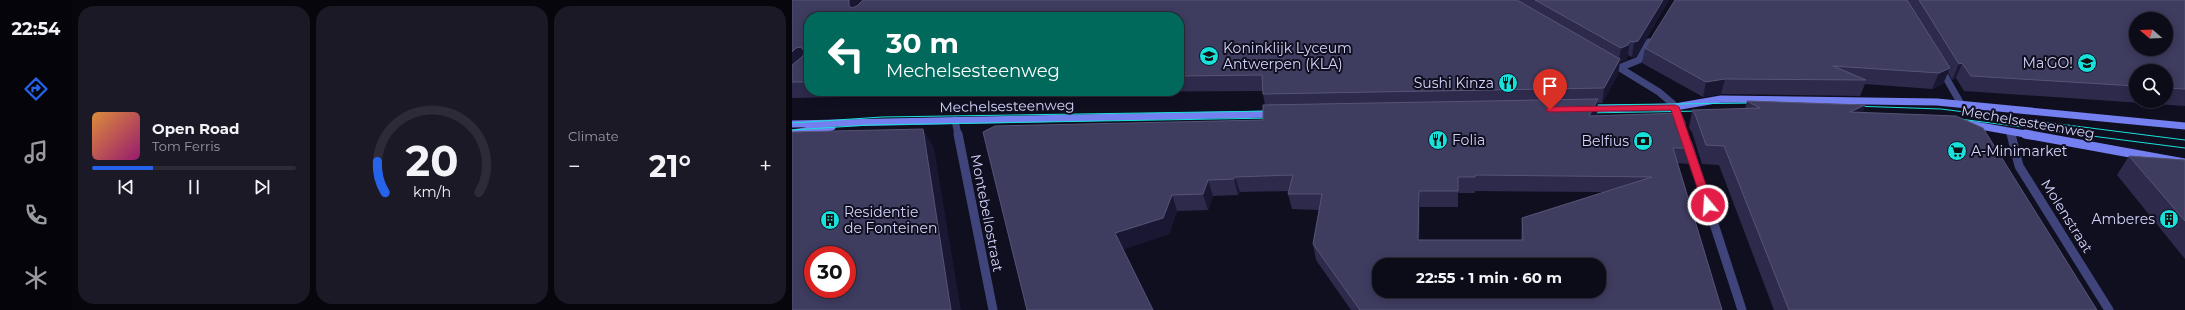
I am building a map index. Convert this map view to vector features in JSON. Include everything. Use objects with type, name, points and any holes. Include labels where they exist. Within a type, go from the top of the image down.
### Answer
[{"type":"main road","name":"Mechelsesteenweg","points":[[1580,109],[1675,107],[1721,99],[1961,104],[2185,126]]},
{"type":"main road","name":"Mechelsesteenweg","points":[[1675,107],[1699,111]]},
{"type":"main road","name":"Mechelsesteenweg","points":[[792,124],[868,121],[1279,114]]},
{"type":"main road","name":"Mechelsesteenweg","points":[[792,133],[868,121]]},
{"type":"main road","name":"Mechelsesteenweg","points":[[1960,123],[2185,163]]},
{"type":"street","points":[[1619,68],[1639,60],[1655,33]]},
{"type":"street","points":[[1606,60],[1659,92],[1675,107],[1742,310]]},
{"type":"street","points":[[1936,62],[1961,104]]},
{"type":"street","name":"Montebellostraat","points":[[955,120],[992,310]]},
{"type":"street","name":"Molenstraat","points":[[2010,132],[2019,166],[2109,310]]},
{"type":"building","points":[[792,0],[849,0],[849,6],[852,8],[857,6],[863,0],[1517,0],[1620,59],[1604,88],[1263,94],[1262,75],[1184,76],[1184,12],[804,12],[804,51],[801,47],[796,48],[792,52]]},
{"type":"building","points":[[1535,0],[1663,0],[1638,41],[1630,41],[1628,45],[1621,48]]},
{"type":"building","points":[[1675,0],[1907,0],[1950,68],[1939,73],[1833,66],[1866,80],[1725,79],[1706,82],[1645,48]]},
{"type":"building","points":[[1919,0],[2185,0],[2185,89],[2173,88],[2173,64],[2129,64],[2129,86],[1971,76],[1962,63],[1959,64]]},
{"type":"building","points":[[804,51],[804,82],[792,82],[792,65],[803,56]]},
{"type":"building","points":[[1598,99],[1589,116],[1681,113],[1692,148],[1673,148],[1722,310],[1360,310],[1313,244],[1322,194],[1288,194],[1293,175],[1235,177],[1234,179],[1208,180],[1203,194],[1172,195],[1163,218],[1115,233],[1153,310],[1027,310],[983,132],[995,126],[1263,120],[1263,105]],"holes":[[[1475,175],[1652,177],[1522,218],[1523,240],[1418,240],[1419,191],[1458,191],[1458,177],[1475,177]]]},
{"type":"building","points":[[1747,101],[1865,105],[1850,112],[1956,116],[1983,128],[2097,310],[1789,310],[1724,146],[1706,145],[1695,114],[1692,110],[1760,108]]},
{"type":"building","points":[[923,129],[951,310],[792,310],[792,132]]},
{"type":"building","points":[[2129,156],[2185,160],[2185,221]]},
{"type":"tram line","points":[[1587,105],[1757,103]]},
{"type":"tram line","points":[[1853,106],[1941,109],[2185,140]]},
{"type":"tram line","points":[[792,123],[882,117],[1273,111]]},
{"type":"tram line","points":[[1586,113],[1704,111]]},
{"type":"tram line","points":[[792,130],[869,125],[1274,118]]},
{"type":"tram line","points":[[1952,118],[2185,148]]},
{"type":"place","name":"Koninklijk Lyceum Antwerpen (KLA)","points":[[1209,56]]},
{"type":"place","name":"Ma'GO!","points":[[2087,63]]},
{"type":"place","name":"Sushi Kinza","points":[[1508,83]]},
{"type":"place","name":"Folia","points":[[1438,140]]},
{"type":"place","name":"Belfius","points":[[1643,141]]},
{"type":"place","name":"A-Minimarket","points":[[1957,151]]},
{"type":"place","name":"Amberes","points":[[2169,219]]},
{"type":"place","name":"Residentie de Fonteinen","points":[[830,220]]},
{"type":"route","points":[[1550,110],[1675,107],[1682,123],[1708,205]]}]
